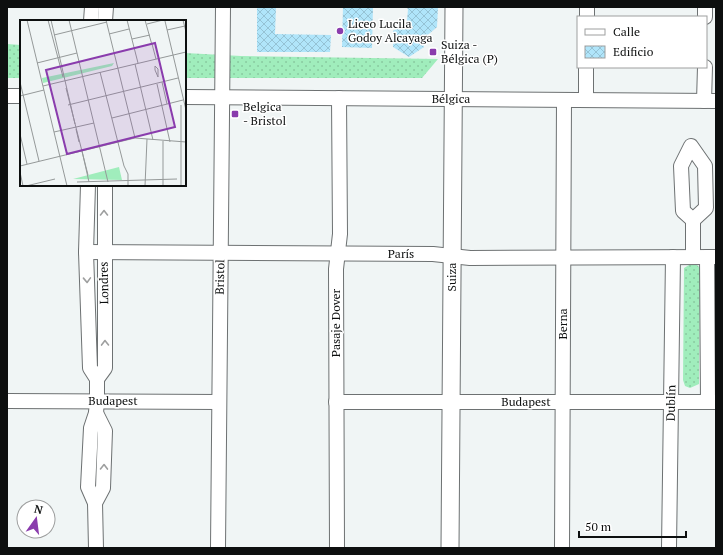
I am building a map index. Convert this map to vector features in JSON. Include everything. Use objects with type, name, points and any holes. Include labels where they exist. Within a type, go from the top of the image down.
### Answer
[{"type":"street","points":[[91,20],[92,7]]},
{"type":"street","points":[[105,20],[106,7]]},
{"type":"street","name":"Bristol","points":[[218,548],[222,7]]},
{"type":"street","name":"Suiza","points":[[450,548],[454,7]]},
{"type":"street","points":[[586,68],[586,100]]},
{"type":"street","points":[[705,68],[710,101]]},
{"type":"street","points":[[7,96],[20,96]]},
{"type":"street","name":"Bélgica","points":[[186,97],[710,101]]},
{"type":"street","name":"Pasaje Dover","points":[[337,548],[336,269],[340,234],[339,98]]},
{"type":"street","name":"Berna","points":[[562,548],[564,100]]},
{"type":"street","name":"Londres","points":[[88,186],[86,252],[90,368],[97,379],[97,407],[105,431],[103,488],[95,503],[96,548]]},
{"type":"street","name":"Londres","points":[[97,379],[105,368],[105,186]]},
{"type":"street","points":[[692,220],[692,257]]},
{"type":"street","name":"París","points":[[86,252],[432,254],[470,258],[712,257]]},
{"type":"street","name":"Dublín","points":[[669,548],[673,257]]},
{"type":"street","points":[[712,257],[712,402]]},
{"type":"street","name":"Budapest","points":[[7,400],[97,407],[219,402]]},
{"type":"street","name":"Budapest","points":[[336,402],[712,402]]},
{"type":"green space","points":[[7,44],[20,45],[20,78],[7,78]]},
{"type":"green space","points":[[186,53],[241,56],[438,59],[422,78],[186,78]]},
{"type":"green space","points":[[694,262],[700,268],[699,384],[690,388],[685,386],[683,380],[684,268]]},
{"type":"building","points":[[257,7],[276,7],[275,34],[331,35],[330,52],[257,52]]},
{"type":"building","points":[[343,7],[373,7],[372,48],[342,47]]},
{"type":"building","points":[[406,7],[438,7],[437,27],[423,39],[424,47],[409,57],[393,47],[393,31],[407,21],[408,9]]},
{"type":"place","name":"Liceo Lucila Godoy Alcayaga","points":[[340,31]]},
{"type":"place","name":"Suiza - Bélgica (P)","points":[[433,52]]},
{"type":"place","name":"Belgica - Bristol","points":[[235,114]]}]
